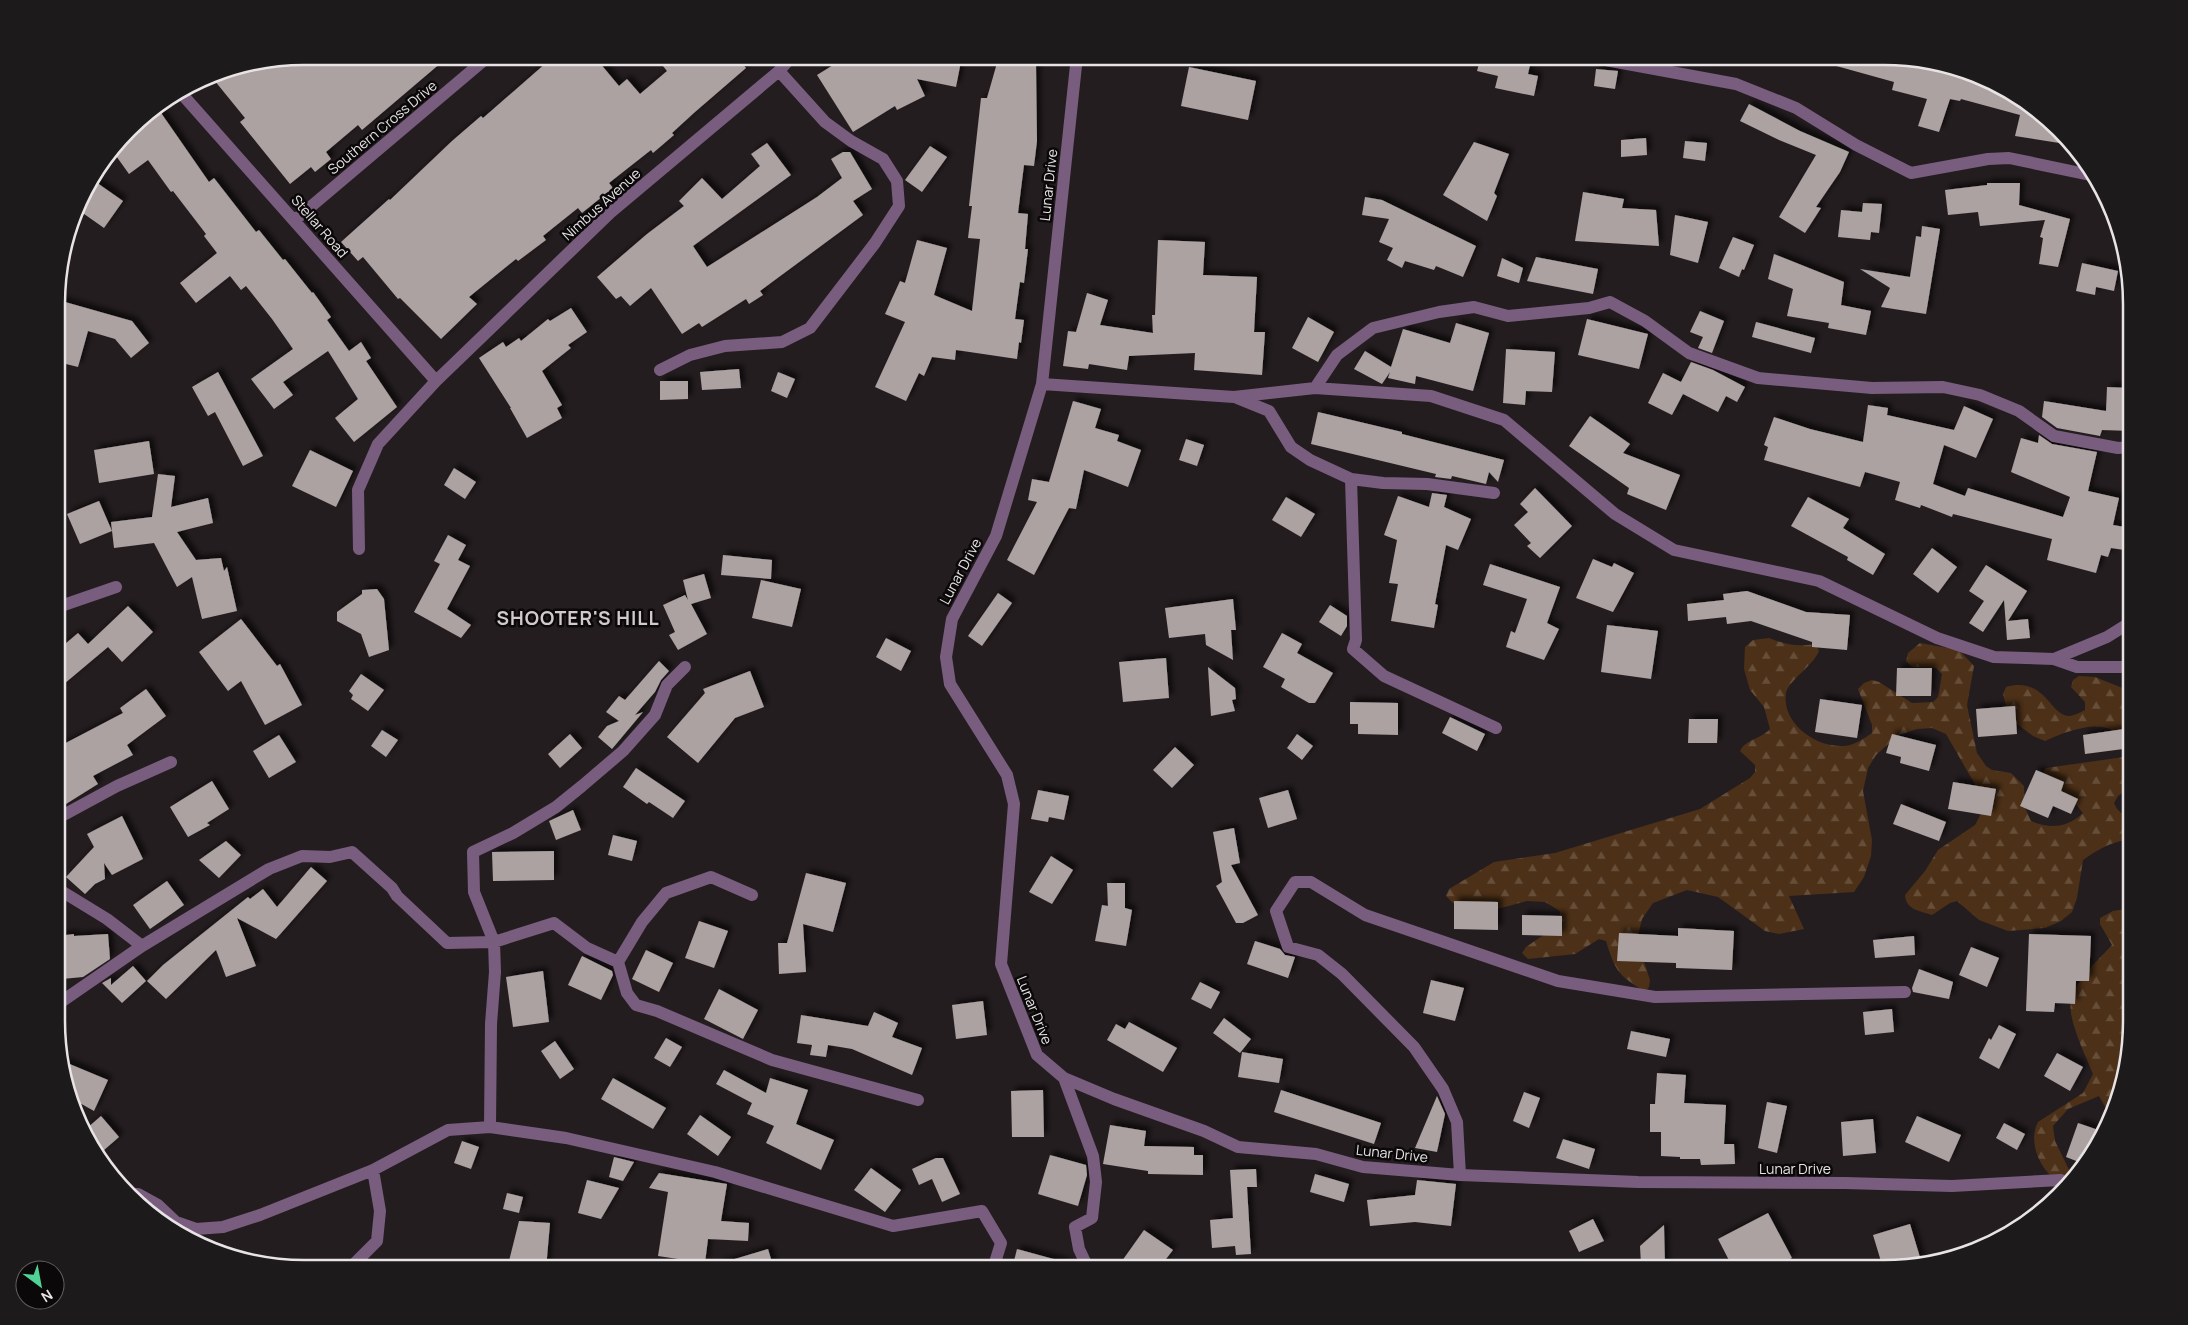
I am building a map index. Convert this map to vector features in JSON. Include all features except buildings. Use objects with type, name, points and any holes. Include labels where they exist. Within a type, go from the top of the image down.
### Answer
[{"type":"street","name":"Southern Cross Drive","points":[[295,220],[478,65]]},
{"type":"street","name":"Nimbus Avenue","points":[[359,549],[358,490],[378,444],[436,381],[610,213],[784,65]]},
{"type":"street","name":"Lunar Drive","points":[[1076,65],[1042,384],[996,536],[952,619],[946,657],[950,684],[1006,775],[1014,804],[1000,964],[1037,1055],[1064,1078],[1204,1131],[1238,1147],[1316,1154],[1363,1168],[1460,1175],[1638,1182],[1845,1183],[1952,1186],[2061,1180]]},
{"type":"street","points":[[1633,65],[1736,84],[1796,108],[1856,145],[1911,173],[1988,159],[2009,158],[2084,174]]},
{"type":"street","points":[[660,370],[690,355],[725,346],[782,342],[810,328],[875,243],[899,206],[897,181],[883,159],[851,141],[825,122],[779,71]]},
{"type":"street","name":"Stellar Road","points":[[184,97],[436,381]]},
{"type":"street","points":[[1315,388],[1338,355],[1373,328],[1439,312],[1474,307],[1508,316],[1589,308],[1610,302],[1645,322],[1689,353],[1758,378],[1872,388],[1944,387],[1980,396],[2019,411],[2054,436],[2123,448]]},
{"type":"street","points":[[1042,384],[1234,397],[1315,388],[1431,396],[1504,420],[1615,514],[1674,550],[1820,582],[1937,638],[1994,656],[2054,659],[2078,667],[2123,667]]},
{"type":"street","points":[[1234,397],[1269,410],[1291,448],[1310,460],[1351,479],[1384,483],[1427,484],[1494,493]]},
{"type":"street","points":[[1351,479],[1356,640],[1353,649],[1384,676],[1496,728]]},
{"type":"street","points":[[65,605],[116,587]]},
{"type":"street","points":[[2054,659],[2107,637],[2123,627]]},
{"type":"street","points":[[490,1127],[491,1024],[495,972],[494,942],[474,892],[473,852],[513,833],[556,807],[623,751],[654,715],[667,685],[685,667]]},
{"type":"street","points":[[65,814],[117,786],[171,762]]},
{"type":"street","points":[[65,999],[142,946],[269,869],[302,856],[330,857],[352,852],[392,888],[397,896],[447,943],[494,942],[554,923],[587,948],[618,962]]},
{"type":"street","points":[[752,895],[711,877],[666,893],[642,922],[618,962],[627,994],[636,1006],[658,1011],[772,1060],[918,1100]]},
{"type":"street","points":[[1460,1175],[1457,1122],[1443,1089],[1414,1047],[1342,974],[1318,956],[1288,947],[1276,911],[1295,882],[1311,882],[1365,916],[1568,982],[1655,997],[1905,992]]},
{"type":"street","points":[[65,893],[107,919],[142,946]]},
{"type":"street","points":[[1064,1078],[1093,1156],[1096,1182],[1092,1218],[1075,1227],[1079,1249],[1084,1260]]},
{"type":"street","points":[[140,1195],[158,1205],[176,1222],[196,1229],[223,1227],[260,1215],[373,1170],[448,1130],[490,1127],[566,1138],[715,1172],[893,1226],[982,1211],[1001,1242],[995,1260]]},
{"type":"street","points":[[358,1260],[377,1242],[380,1211],[373,1170]]},
{"type":"green space","points":[[1769,638],[1792,645],[1816,644],[1819,651],[1816,657],[1788,688],[1786,704],[1789,714],[1803,731],[1822,743],[1833,746],[1852,744],[1872,733],[1872,725],[1858,689],[1864,683],[1872,680],[1879,682],[1912,703],[1933,702],[1938,697],[1942,674],[1936,668],[1912,667],[1906,661],[1908,653],[1920,643],[1959,650],[1974,666],[1967,705],[1977,753],[1986,766],[1992,770],[2011,773],[2024,786],[2025,808],[2031,821],[2038,824],[2058,826],[2071,822],[2083,813],[2074,802],[2044,780],[2042,774],[2046,768],[2123,757],[2123,793],[2118,796],[2114,803],[2123,815],[2123,840],[2100,849],[2083,860],[2077,898],[2072,912],[2061,921],[2045,928],[2008,931],[1979,920],[1957,901],[1950,903],[1932,915],[1914,909],[1908,904],[1905,895],[1925,871],[1938,850],[1975,825],[1984,808],[1984,800],[1946,734],[1932,728],[1917,729],[1897,736],[1876,755],[1868,768],[1863,791],[1872,840],[1871,856],[1864,877],[1854,892],[1789,896],[1804,929],[1779,934],[1765,931],[1718,897],[1687,890],[1653,903],[1642,919],[1637,940],[1650,980],[1649,987],[1645,992],[1619,972],[1606,941],[1599,939],[1575,954],[1528,959],[1522,953],[1526,947],[1561,923],[1560,911],[1545,902],[1527,901],[1479,914],[1461,911],[1446,896],[1449,889],[1494,862],[1555,853],[1700,809],[1750,778],[1755,772],[1755,765],[1740,751],[1750,741],[1770,729],[1764,707],[1750,690],[1744,669],[1745,647],[1753,640]]},
{"type":"green space","points":[[2079,676],[2095,677],[2123,688],[2123,736],[2096,726],[2073,730],[2045,741],[2033,736],[2009,718],[2003,694],[2006,687],[2019,685],[2030,687],[2039,692],[2063,715],[2070,716],[2085,710],[2085,702],[2071,687],[2073,680]]},
{"type":"green space","points":[[2123,909],[2123,1021],[2118,1068],[2106,1109],[2099,1096],[2068,1109],[2053,1126],[2055,1141],[2070,1171],[2060,1183],[2048,1173],[2038,1157],[2034,1139],[2035,1130],[2038,1122],[2083,1093],[2093,1074],[2074,1027],[2071,1000],[2082,978],[2112,945],[2100,924],[2100,918],[2113,911]]},
{"type":"district","name":"SHOOTER'S HILL","points":[[578,618]]}]
